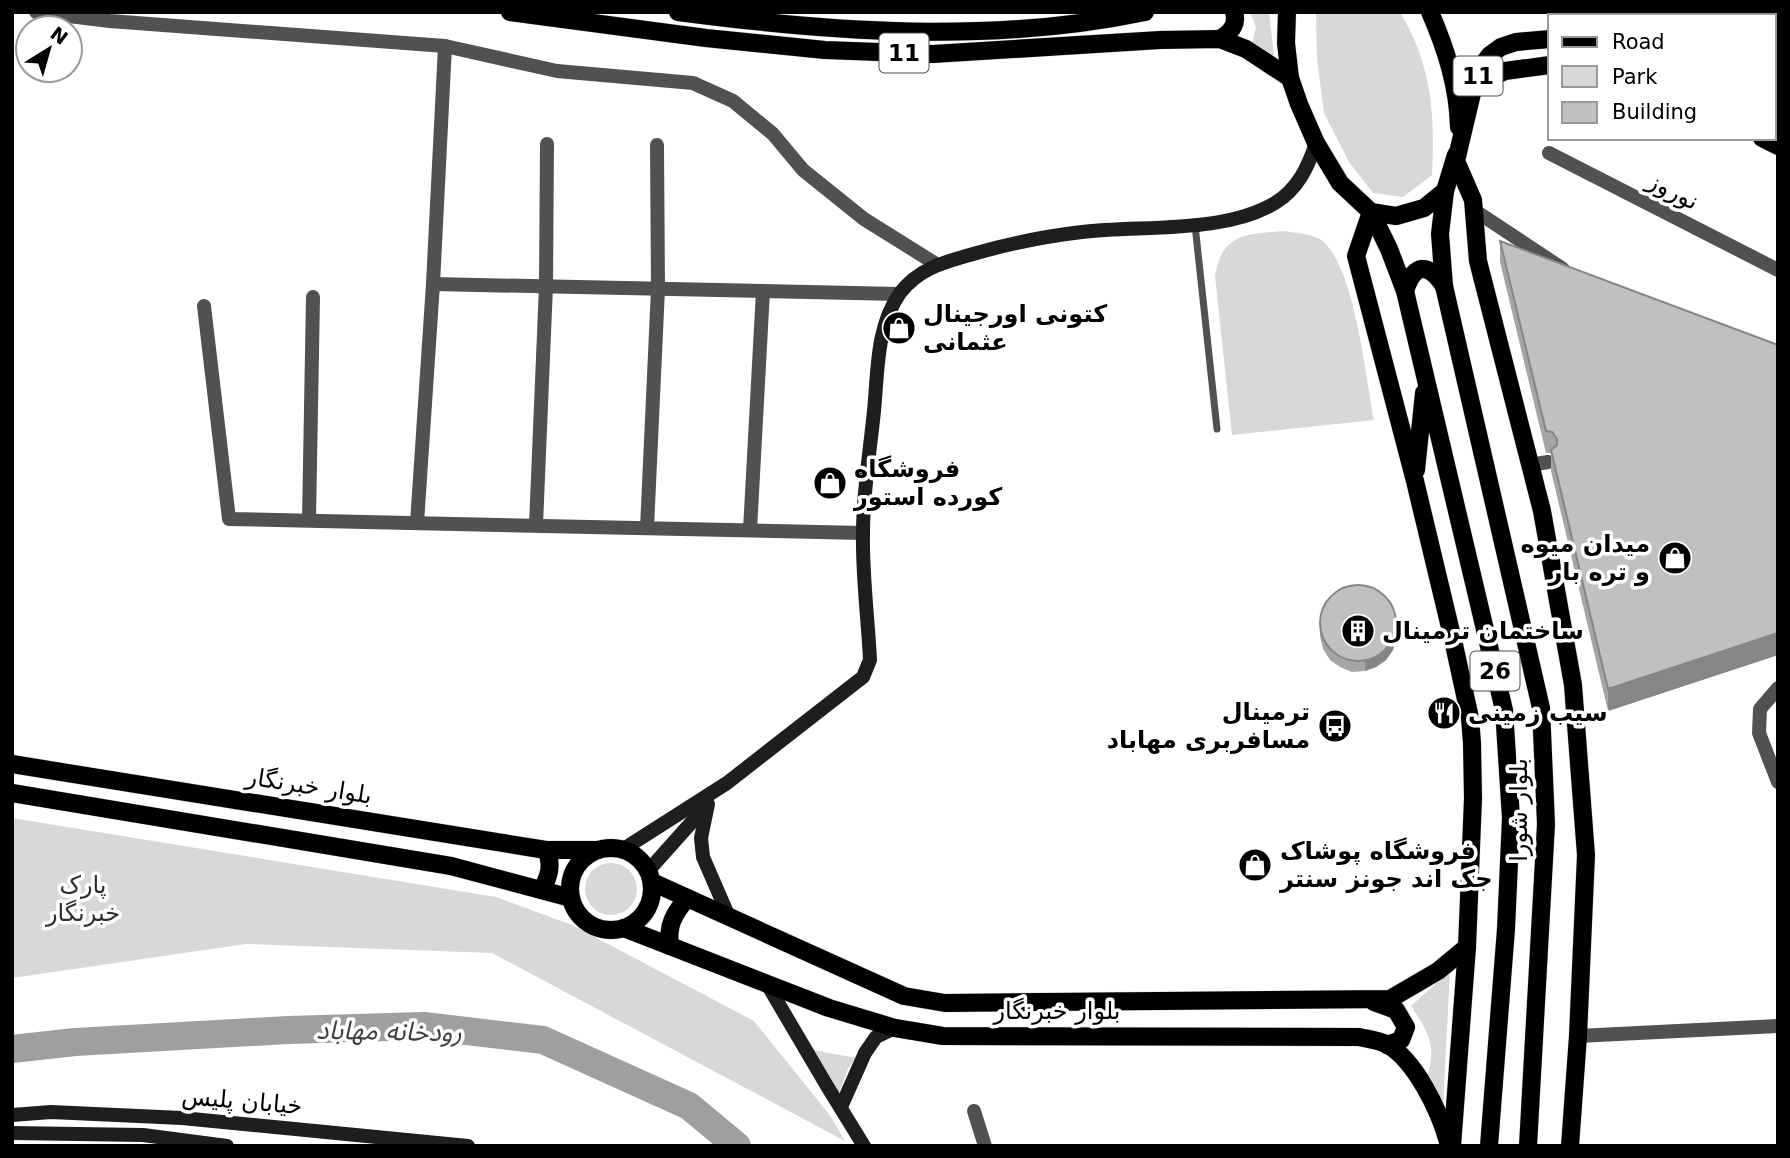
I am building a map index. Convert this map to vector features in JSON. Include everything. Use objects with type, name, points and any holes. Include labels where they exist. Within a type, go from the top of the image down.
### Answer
[{"type":"main road","name":"11","points":[[510,12],[799,47],[933,54],[1160,40],[1220,40],[1246,49],[1290,78]]},
{"type":"main road","name":"11","points":[[678,12],[830,27],[928,33],[1041,26],[1145,12]]},
{"type":"main road","points":[[1220,40],[1234,25],[1234,12]]},
{"type":"main road","points":[[1287,12],[1286,43],[1290,78],[1298,104],[1316,143],[1340,183],[1371,212],[1396,216],[1424,208],[1446,191]]},
{"type":"main road","name":"11","points":[[1430,12],[1440,34],[1456,88],[1459,125],[1456,161]]},
{"type":"main road","name":"11","points":[[1446,191],[1481,67],[1490,55],[1501,47],[1516,42],[1548,39]]},
{"type":"main road","points":[[1474,85],[1505,71],[1548,65]]},
{"type":"main road","points":[[622,850],[727,783],[863,677],[870,660],[863,533],[881,334],[899,294],[916,276],[936,264],[983,251],[1082,232],[1195,224],[1261,211],[1278,201],[1304,173],[1316,143]]},
{"type":"main road","points":[[1456,161],[1470,192],[1478,261],[1542,511],[1573,685],[1586,855],[1570,1146]]},
{"type":"main road","name":"بلوار شورا","points":[[1446,191],[1440,234],[1444,286],[1541,708],[1546,824],[1528,1146]]},
{"type":"main road","points":[[1371,212],[1356,256],[1415,481],[1470,718],[1473,799],[1467,947],[1450,1146]]},
{"type":"main road","name":"بلوار شورا","points":[[1371,212],[1405,291],[1504,710],[1511,818],[1506,929],[1489,1146]]},
{"type":"main road","points":[[1405,291],[1410,277],[1418,270],[1427,268],[1436,273],[1444,286]]},
{"type":"main road","points":[[1415,481],[1425,379]]},
{"type":"main road","name":"بلوار خبرنگار","points":[[12,764],[546,850],[598,850]]},
{"type":"main road","points":[[650,877],[727,783]]},
{"type":"main road","points":[[12,793],[451,866],[571,898]]},
{"type":"main road","points":[[708,804],[701,838],[703,857],[729,917]]},
{"type":"main road","points":[[542,890],[550,869],[546,850]]},
{"type":"main road","points":[[598,850],[622,850],[641,861],[650,877],[649,905],[643,915],[624,928],[601,929],[581,917],[571,898],[573,873],[579,863],[598,850]]},
{"type":"main road","name":"بلوار خبرنگار","points":[[650,877],[687,898],[904,996],[945,1003],[1390,999],[1438,971],[1467,947]]},
{"type":"main road","points":[[670,946],[668,932],[671,920],[687,898]]},
{"type":"main road","name":"بلوار خبرنگار","points":[[624,928],[829,1008],[895,1028],[943,1036],[1359,1037],[1387,1045],[1409,1065],[1426,1088],[1441,1117],[1450,1146]]},
{"type":"main road","points":[[767,984],[807,1055],[864,1146]]},
{"type":"main road","points":[[1363,1000],[1396,1010],[1405,1021],[1405,1034],[1401,1040],[1387,1045]]},
{"type":"main road","points":[[841,1107],[865,1053],[876,1037],[895,1028]]},
{"type":"main road","name":"خیابان پلیس","points":[[12,1115],[51,1112],[181,1118],[468,1146]]},
{"type":"main road","name":"خیابان پلیس","points":[[12,1133],[44,1140],[144,1140],[227,1146]]},
{"type":"street","points":[[36,12],[110,21],[445,46],[557,71],[693,83],[733,101],[774,134],[803,170],[864,219],[936,264]]},
{"type":"street","points":[[417,523],[445,46]]},
{"type":"street","points":[[536,525],[546,286],[547,144]]},
{"type":"street","points":[[647,528],[658,289],[657,145]]},
{"type":"street","name":"نوروز","points":[[1549,153],[1778,270]]},
{"type":"street","points":[[1474,210],[1572,274]]},
{"type":"street","points":[[433,284],[899,294]]},
{"type":"street","points":[[750,530],[763,291]]},
{"type":"street","points":[[309,520],[313,297]]},
{"type":"street","points":[[204,306],[229,519],[863,533]]},
{"type":"street","points":[[1530,465],[1549,462]]},
{"type":"street","points":[[1778,688],[1760,709],[1759,733],[1778,782]]},
{"type":"street","points":[[1578,1036],[1778,1026]]},
{"type":"street","points":[[974,1111],[985,1146]]},
{"type":"lane","points":[[1195,224],[1217,429]]},
{"type":"green space","points":[[1255,12],[1269,12],[1274,56],[1252,44],[1256,27],[1251,15]]},
{"type":"green space","points":[[1316,12],[1400,12],[1411,32],[1425,71],[1432,111],[1432,175],[1403,197],[1373,193],[1349,162],[1324,113],[1317,59]]},
{"type":"green space","points":[[1286,231],[1318,238],[1330,250],[1341,269],[1356,321],[1374,420],[1232,435],[1215,276],[1224,251],[1231,243],[1249,235]]},
{"type":"green space","name":"پارک خبرنگار","points":[[12,818],[496,897],[572,925],[754,1021],[829,1114],[845,1141],[492,953],[246,944],[12,978]]},
{"type":"green space","points":[[611,863],[621,865],[629,871],[635,879],[635,899],[629,907],[621,913],[611,915],[601,913],[593,907],[587,899],[585,889],[587,879],[593,871],[601,865]]},
{"type":"green space","points":[[1450,971],[1443,1107],[1427,1076],[1431,1056],[1429,1039],[1411,1006]]},
{"type":"green space","points":[[813,1050],[856,1058],[848,1069],[839,1093]]},
{"type":"building","name":"میدان میوه و تره بار","points":[[1500,241],[1778,345],[1778,633],[1608,689],[1551,450],[1557,445],[1557,439],[1552,432],[1546,431]]},
{"type":"building","name":"ساختمان ترمینال","points":[[1358,585],[1372,588],[1385,596],[1393,609],[1396,623],[1393,637],[1385,650],[1372,658],[1358,661],[1344,658],[1331,650],[1323,637],[1320,623],[1323,609],[1331,596],[1344,588]]},
{"type":"waterway","name":"رودخانه مهاباد","points":[[12,1049],[75,1042],[288,1030],[424,1026],[543,1040],[689,1106],[737,1146]]},
{"type":"place","name":"کتونی اورجینال عثمانی","points":[[899,328]]},
{"type":"place","name":"فروشگاه کورده استور","points":[[830,483]]},
{"type":"place","name":"میدان میوه و تره بار","points":[[1675,558]]},
{"type":"place","name":"ساختمان ترمینال","points":[[1358,631]]},
{"type":"place","name":"سیب زمینی","points":[[1444,713]]},
{"type":"place","name":"ترمینال مسافربری مهاباد","points":[[1335,726]]},
{"type":"place","name":"فروشگاه پوشاک جک اند جونز سنتر","points":[[1255,865]]}]
